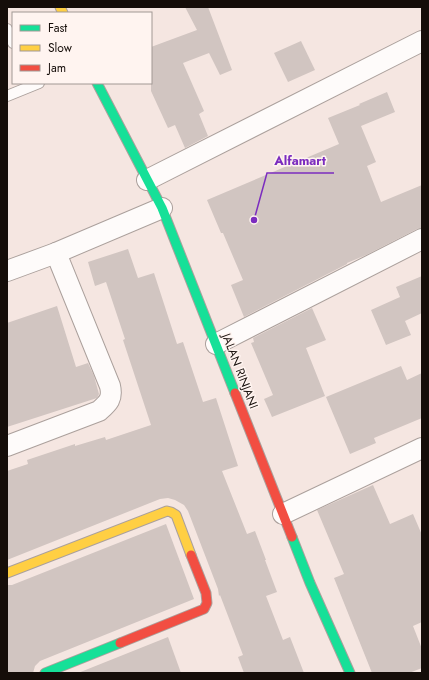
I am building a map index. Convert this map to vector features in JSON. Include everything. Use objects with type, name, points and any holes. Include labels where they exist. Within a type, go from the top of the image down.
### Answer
[{"type":"street","points":[[147,180],[422,41]]},
{"type":"street","name":"JALAN RINJANI","points":[[98,84],[162,208],[310,583],[350,673]]},
{"type":"street","points":[[7,272],[162,208]]},
{"type":"street","points":[[216,344],[422,239]]},
{"type":"street","points":[[7,446],[99,411],[108,403],[112,394],[56,253]]},
{"type":"street","points":[[283,514],[422,448]]},
{"type":"street","points":[[7,573],[169,510],[176,515],[206,592],[208,600],[204,609],[45,673]]},
{"type":"lane","points":[[7,29],[12,41]]},
{"type":"lane","points":[[7,96],[34,84]]},
{"type":"building","points":[[185,7],[208,7],[232,70],[220,75],[209,53],[183,63],[204,111],[199,114],[208,136],[185,148],[175,125],[168,128],[151,91],[152,47],[197,30]]},
{"type":"building","points":[[301,41],[315,70],[288,82],[274,53]]},
{"type":"building","points":[[387,92],[395,112],[361,126],[376,162],[367,166],[381,202],[422,185],[422,228],[417,229],[347,263],[244,317],[231,285],[243,280],[207,200],[339,144],[328,118]]},
{"type":"building","points":[[128,249],[138,278],[154,273],[177,344],[183,342],[203,402],[216,398],[238,466],[222,471],[247,534],[255,531],[277,592],[266,596],[283,640],[290,637],[304,673],[244,673],[238,657],[243,655],[220,595],[219,596],[218,589],[188,511],[184,505],[175,500],[168,498],[160,499],[7,560],[7,471],[28,464],[27,460],[75,444],[75,446],[105,437],[106,440],[151,425],[106,282],[95,286],[88,262]]},
{"type":"building","points":[[422,276],[422,313],[405,321],[411,335],[386,345],[371,310],[400,297],[396,287]]},
{"type":"building","points":[[57,306],[76,367],[88,363],[94,376],[99,394],[97,398],[7,427],[7,323]]},
{"type":"building","points":[[312,308],[326,340],[306,348],[325,396],[272,417],[264,399],[273,395],[251,343],[254,342],[253,338]]},
{"type":"building","points":[[401,366],[407,380],[422,373],[422,418],[374,438],[376,443],[350,454],[326,397]]},
{"type":"building","points":[[373,485],[390,524],[413,514],[422,535],[422,622],[413,626],[422,649],[422,668],[409,673],[372,673],[334,578],[344,574],[317,510]]},
{"type":"building","points":[[166,524],[194,599],[40,661],[35,666],[33,673],[7,673],[7,585],[12,585]]},
{"type":"building","points":[[168,637],[181,673],[78,673]]},
{"type":"traffic: fast","points":[[98,84],[162,208],[235,393]]},
{"type":"traffic: fast","points":[[292,537],[310,583],[350,673]]},
{"type":"traffic: fast","points":[[45,673],[120,643]]},
{"type":"traffic: slow","points":[[60,7],[62,12]]},
{"type":"traffic: slow","points":[[7,573],[167,511],[176,515],[191,555]]},
{"type":"traffic: jam","points":[[235,393],[292,537]]},
{"type":"traffic: jam","points":[[120,643],[204,609],[207,603],[206,593],[191,555]]},
{"type":"place","name":"Alfamart","points":[[254,220]]}]
